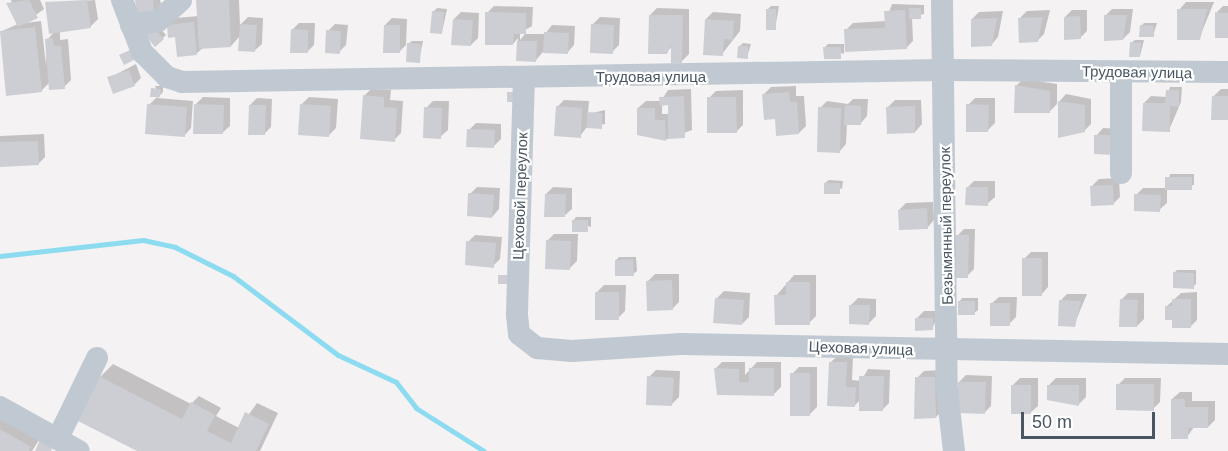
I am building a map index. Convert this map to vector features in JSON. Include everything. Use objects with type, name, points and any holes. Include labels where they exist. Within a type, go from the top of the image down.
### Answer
[{"type":"street","name":"Трудовая улица","points":[[122,0],[130,26],[151,65],[182,82],[944,70],[1121,74],[1228,72]]},
{"type":"street","points":[[130,26],[158,21],[181,0]]},
{"type":"street","name":"Безымянный переулок","points":[[942,0],[947,351],[954,451]]},
{"type":"street","points":[[1120,173],[1121,74]]},
{"type":"street","name":"Цеховой переулок","points":[[516,315],[524,77]]},
{"type":"street","name":"Цеховая улица","points":[[516,315],[519,334],[551,351],[681,344],[947,351],[1228,354]]},
{"type":"street","points":[[58,438],[97,358]]},
{"type":"street","points":[[0,407],[79,451]]},
{"type":"building","points":[[29,0],[38,18],[18,27],[6,3]]},
{"type":"building","points":[[87,0],[91,28],[49,34],[45,2]]},
{"type":"building","points":[[135,0],[153,0],[154,12],[137,15]]},
{"type":"building","points":[[196,0],[229,0],[231,47],[199,49]]},
{"type":"building","points":[[909,8],[921,8],[921,19],[909,19]]},
{"type":"building","points":[[766,9],[776,9],[776,30],[766,30]]},
{"type":"building","points":[[1177,9],[1207,9],[1200,40],[1177,40]]},
{"type":"building","points":[[905,10],[907,49],[845,52],[844,29],[885,28],[884,11]]},
{"type":"building","points":[[432,11],[444,12],[442,34],[430,33]]},
{"type":"building","points":[[485,12],[526,13],[526,34],[514,34],[513,45],[485,45]]},
{"type":"building","points":[[1215,12],[1228,13],[1228,38],[1215,38]]},
{"type":"building","points":[[649,15],[683,15],[682,63],[671,63],[671,45],[667,54],[648,54]]},
{"type":"building","points":[[1104,15],[1127,15],[1123,40],[1104,41]]},
{"type":"building","points":[[1080,16],[1081,39],[1064,40],[1064,17]]},
{"type":"building","points":[[1043,17],[1038,42],[1019,43],[1018,18]]},
{"type":"building","points":[[997,18],[992,46],[971,47],[971,19]]},
{"type":"building","points":[[453,19],[473,20],[471,46],[451,45]]},
{"type":"building","points":[[705,19],[734,21],[733,40],[724,39],[723,56],[703,55]]},
{"type":"building","points":[[194,22],[197,55],[177,57],[175,37],[168,38],[167,25]]},
{"type":"building","points":[[240,24],[257,25],[255,52],[238,51]]},
{"type":"building","points":[[591,24],[614,25],[613,54],[590,53]]},
{"type":"building","points":[[384,25],[400,25],[400,53],[383,53]]},
{"type":"building","points":[[1140,25],[1154,26],[1154,37],[1139,37]]},
{"type":"building","points":[[35,27],[42,92],[6,96],[0,31]]},
{"type":"building","points":[[154,28],[164,39],[155,47],[145,35]]},
{"type":"building","points":[[291,29],[308,30],[308,53],[290,53]]},
{"type":"building","points":[[326,30],[341,31],[340,54],[325,53]]},
{"type":"building","points":[[544,32],[569,33],[568,54],[543,53]]},
{"type":"building","points":[[53,38],[54,46],[61,46],[65,89],[49,90],[45,39]]},
{"type":"building","points":[[517,41],[537,41],[536,62],[516,61]]},
{"type":"building","points":[[1130,42],[1141,43],[1140,57],[1129,57]]},
{"type":"building","points":[[407,43],[421,44],[420,63],[406,62]]},
{"type":"building","points":[[738,46],[748,46],[748,59],[737,58]]},
{"type":"building","points":[[823,47],[841,47],[841,59],[824,59]]},
{"type":"building","points":[[130,50],[134,60],[124,65],[119,55]]},
{"type":"building","points":[[129,70],[135,86],[113,94],[107,77]]},
{"type":"building","points":[[1015,85],[1050,91],[1050,113],[1014,113]]},
{"type":"building","points":[[151,88],[161,89],[160,97],[150,97]]},
{"type":"building","points":[[1166,90],[1179,90],[1179,107],[1170,106],[1170,132],[1142,131],[1143,103],[1165,103]]},
{"type":"building","points":[[507,92],[515,92],[516,102],[507,102]]},
{"type":"building","points":[[789,92],[790,102],[797,102],[799,134],[776,136],[775,119],[764,120],[762,94]]},
{"type":"building","points":[[363,95],[384,97],[384,107],[397,108],[395,142],[360,139]]},
{"type":"building","points":[[684,96],[685,138],[668,139],[668,105],[660,106],[659,97]]},
{"type":"building","points":[[1212,96],[1228,96],[1228,120],[1211,120]]},
{"type":"building","points":[[707,97],[736,97],[737,133],[707,133]]},
{"type":"building","points":[[1058,101],[1085,105],[1085,132],[1058,138]]},
{"type":"building","points":[[147,104],[187,107],[185,137],[145,134]]},
{"type":"building","points":[[194,104],[224,105],[223,134],[193,134]]},
{"type":"building","points":[[300,104],[331,106],[329,137],[298,135]]},
{"type":"building","points":[[966,104],[989,105],[988,132],[966,132]]},
{"type":"building","points":[[249,105],[266,105],[265,135],[248,135]]},
{"type":"building","points":[[845,105],[861,106],[861,125],[844,125]]},
{"type":"building","points":[[556,106],[582,108],[581,138],[554,136]]},
{"type":"building","points":[[915,106],[915,133],[887,134],[886,107]]},
{"type":"building","points":[[424,107],[442,108],[441,139],[423,138]]},
{"type":"building","points":[[818,107],[841,108],[840,153],[817,152]]},
{"type":"building","points":[[637,108],[655,108],[655,120],[665,120],[666,141],[637,135]]},
{"type":"building","points":[[587,112],[602,113],[602,129],[587,128]]},
{"type":"building","points":[[467,129],[495,130],[494,148],[466,147]]},
{"type":"building","points":[[1094,135],[1113,135],[1113,155],[1094,154]]},
{"type":"building","points":[[38,141],[39,165],[0,167],[0,142]]},
{"type":"building","points":[[1165,177],[1192,177],[1192,190],[1165,190]]},
{"type":"building","points":[[824,183],[840,183],[840,194],[824,194]]},
{"type":"building","points":[[1113,185],[1114,205],[1091,206],[1090,186]]},
{"type":"building","points":[[966,187],[988,187],[988,206],[965,205]]},
{"type":"building","points":[[468,193],[494,195],[492,218],[467,216]]},
{"type":"building","points":[[545,194],[566,194],[565,217],[544,217]]},
{"type":"building","points":[[1134,194],[1161,195],[1160,212],[1134,211]]},
{"type":"building","points":[[927,208],[928,229],[899,230],[898,210]]},
{"type":"building","points":[[572,220],[588,220],[588,232],[572,232]]},
{"type":"building","points":[[956,235],[969,235],[968,278],[955,278]]},
{"type":"building","points":[[546,240],[571,241],[570,270],[545,269]]},
{"type":"building","points":[[466,241],[496,243],[494,268],[465,265]]},
{"type":"building","points":[[1022,258],[1042,258],[1042,296],[1022,296]]},
{"type":"building","points":[[633,259],[634,276],[615,276],[615,260]]},
{"type":"building","points":[[1173,272],[1194,273],[1194,289],[1173,288]]},
{"type":"building","points":[[498,275],[508,275],[508,284],[498,284]]},
{"type":"building","points":[[672,280],[673,310],[647,311],[646,281]]},
{"type":"building","points":[[786,282],[810,282],[810,325],[775,325],[774,295],[786,295]]},
{"type":"building","points":[[595,292],[619,292],[619,320],[595,320]]},
{"type":"building","points":[[715,298],[744,300],[742,325],[713,323]]},
{"type":"building","points":[[1120,299],[1138,300],[1137,327],[1119,327]]},
{"type":"building","points":[[1172,299],[1191,299],[1191,328],[1172,328],[1172,320],[1165,320],[1165,306],[1172,306]]},
{"type":"building","points":[[1059,300],[1081,301],[1075,327],[1058,326]]},
{"type":"building","points":[[958,301],[975,301],[975,315],[958,315]]},
{"type":"building","points":[[990,303],[1010,303],[1010,326],[990,326]]},
{"type":"building","points":[[849,305],[870,305],[869,325],[849,324]]},
{"type":"building","points":[[915,318],[933,318],[933,330],[915,331]]},
{"type":"building","points":[[829,362],[847,362],[846,387],[856,387],[855,407],[827,406]]},
{"type":"building","points":[[714,368],[739,369],[739,382],[749,382],[749,368],[774,368],[774,396],[717,395]]},
{"type":"building","points":[[790,373],[810,373],[810,416],[790,416]]},
{"type":"building","points":[[99,376],[182,419],[191,402],[215,415],[207,431],[231,443],[245,412],[269,424],[256,451],[137,451],[76,420]]},
{"type":"building","points":[[647,376],[674,378],[672,406],[646,405]]},
{"type":"building","points":[[859,376],[884,376],[883,411],[859,411]]},
{"type":"building","points":[[915,377],[935,377],[936,418],[914,419]]},
{"type":"building","points":[[958,382],[986,382],[985,414],[957,413]]},
{"type":"building","points":[[1116,384],[1154,384],[1154,411],[1116,410]]},
{"type":"building","points":[[1011,385],[1031,385],[1031,414],[1011,414]]},
{"type":"building","points":[[1047,385],[1079,385],[1079,406],[1047,400]]},
{"type":"building","points":[[1171,399],[1185,399],[1185,407],[1208,407],[1208,428],[1188,428],[1188,439],[1171,439]]},
{"type":"building","points":[[0,429],[31,447],[29,451],[0,451]]},
{"type":"building","points":[[41,438],[55,444],[51,451],[35,451]]},
{"type":"waterway","points":[[0,256],[143,240],[175,247],[233,276],[338,355],[396,382],[416,408],[484,451]]}]
